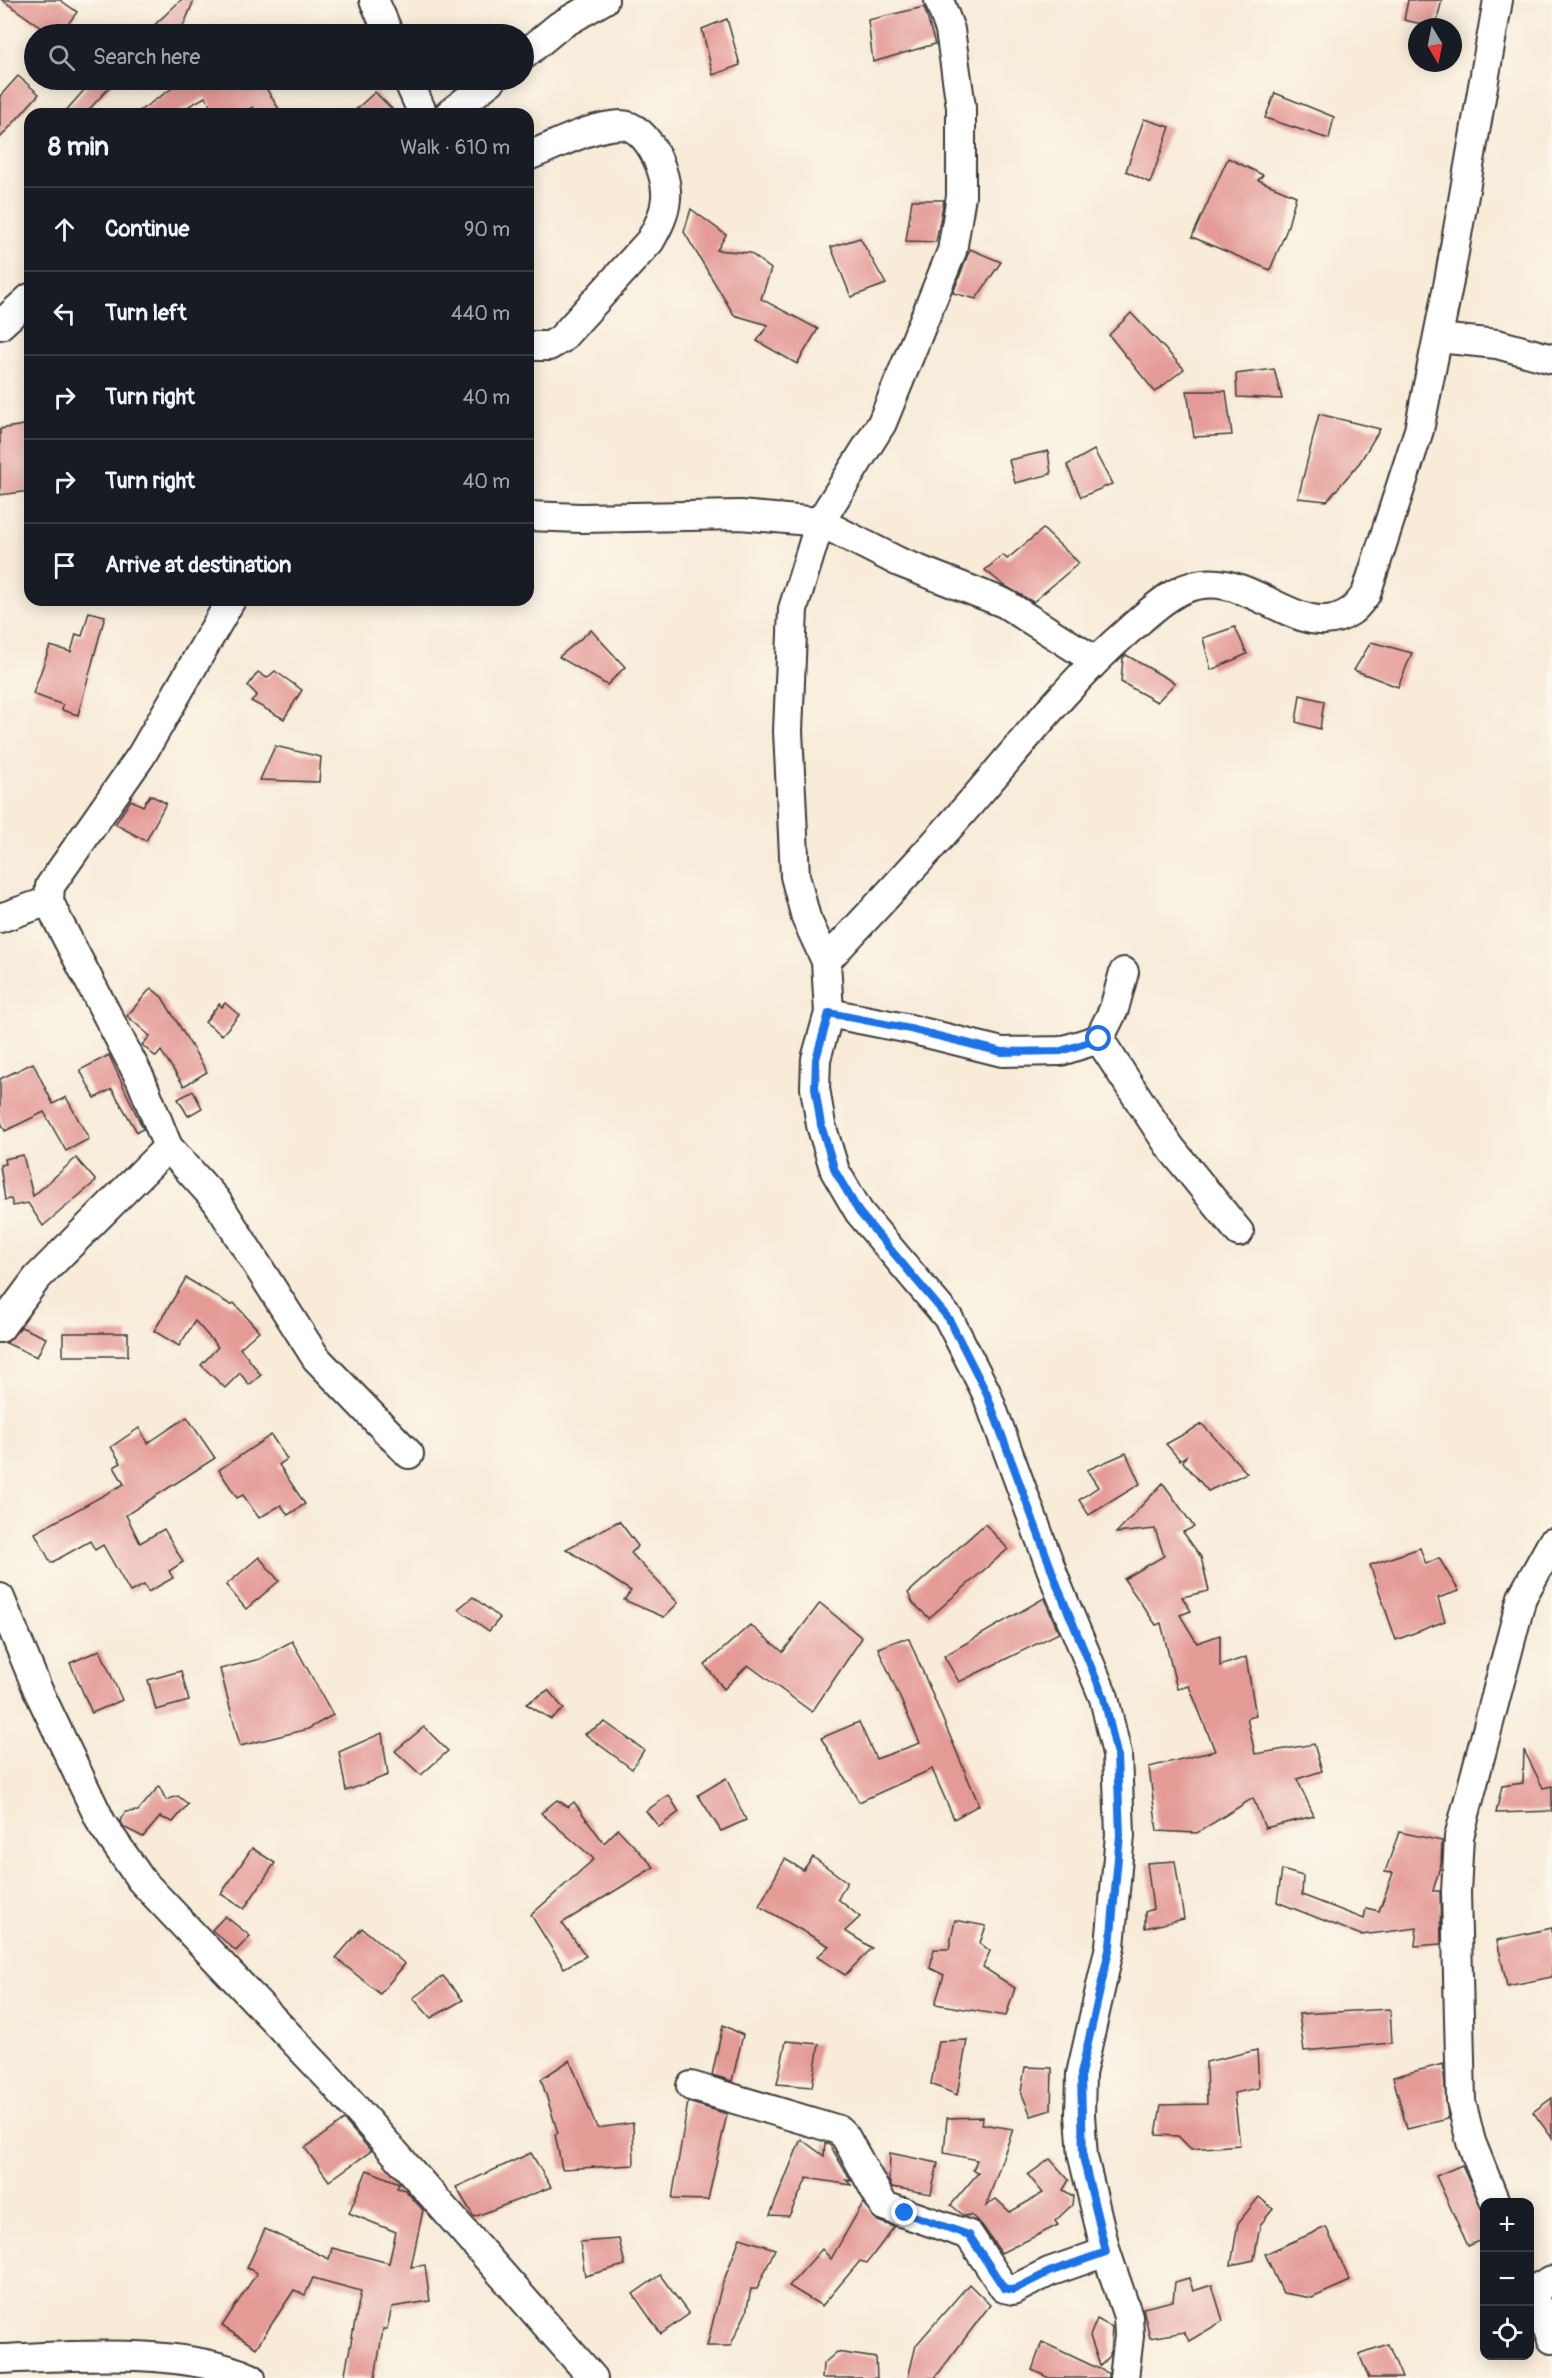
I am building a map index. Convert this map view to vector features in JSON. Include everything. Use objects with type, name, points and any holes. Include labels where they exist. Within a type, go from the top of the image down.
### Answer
[{"type":"street","points":[[374,0],[385,24]]},
{"type":"street","points":[[534,47],[559,26],[604,0]]},
{"type":"street","points":[[939,0],[950,30],[961,107],[961,196],[952,251],[882,423],[820,522],[793,609],[788,731],[795,876],[806,918],[826,961],[829,1013],[816,1059],[815,1088],[821,1125],[835,1171],[859,1212],[949,1319],[986,1392],[1059,1590],[1104,1698],[1117,1754],[1120,1835],[1110,1946],[1080,2084],[1083,2157],[1106,2252],[1128,2316],[1130,2336],[1124,2378]]},
{"type":"street","points":[[826,961],[935,844],[1094,660],[1176,593],[1193,585],[1217,583],[1244,589],[1301,618],[1331,620],[1351,611],[1366,594],[1419,430],[1438,338],[1498,0]]},
{"type":"street","points":[[412,90],[420,108]]},
{"type":"street","points":[[457,108],[479,90]]},
{"type":"street","points":[[534,154],[603,127],[623,125],[635,128],[650,145],[663,172],[667,197],[661,222],[650,241],[561,339],[549,346],[534,346]]},
{"type":"street","points":[[0,325],[24,303]]},
{"type":"street","points":[[1438,338],[1497,344],[1552,359]]},
{"type":"street","points":[[534,516],[581,518],[740,515],[820,522],[899,562],[1004,603],[1094,660]]},
{"type":"street","points":[[228,606],[141,756],[60,868],[50,886],[50,901],[141,1080],[168,1147],[216,1200],[316,1358],[409,1454]]},
{"type":"street","points":[[0,918],[50,901]]},
{"type":"street","points":[[829,1013],[910,1029],[1002,1052],[1061,1051],[1099,1039],[1114,1010],[1124,972]]},
{"type":"street","points":[[1099,1039],[1170,1147],[1239,1232]]},
{"type":"street","points":[[0,1328],[37,1278],[168,1147]]},
{"type":"street","points":[[1493,2198],[1471,2142],[1461,2101],[1456,1892],[1459,1837],[1522,1597],[1552,1543]]},
{"type":"street","points":[[0,1598],[37,1688],[102,1824],[141,1880],[329,2078],[593,2378]]},
{"type":"street","points":[[691,2086],[839,2130],[845,2136],[884,2206],[969,2235],[1004,2288],[1013,2290],[1049,2272],[1106,2252]]},
{"type":"street","points":[[1537,2287],[1552,2339]]},
{"type":"street","points":[[0,2359],[122,2356],[190,2362],[251,2378]]},
{"type":"building","points":[[2,0],[60,0],[77,12],[68,24],[37,24]]},
{"type":"building","points":[[181,0],[194,0],[184,24],[156,24]]},
{"type":"building","points":[[1408,0],[1442,0],[1437,18],[1404,20]]},
{"type":"building","points":[[924,7],[935,44],[873,62],[868,20]]},
{"type":"building","points":[[727,19],[740,65],[713,75],[702,29]]},
{"type":"building","points":[[18,76],[24,81],[24,90],[34,90],[39,94],[24,108],[24,111],[0,138],[0,96]]},
{"type":"building","points":[[84,90],[107,90],[90,108],[68,108]]},
{"type":"building","points":[[170,90],[267,90],[278,108],[212,108],[205,97],[186,108],[144,108]]},
{"type":"building","points":[[375,92],[391,108],[358,108]]},
{"type":"building","points":[[1275,93],[1334,117],[1329,139],[1265,118]]},
{"type":"building","points":[[1144,119],[1170,127],[1150,183],[1126,171]]},
{"type":"building","points":[[1228,158],[1263,175],[1258,180],[1296,196],[1287,229],[1270,270],[1192,237]]},
{"type":"building","points":[[912,200],[944,200],[936,242],[906,241]]},
{"type":"building","points":[[691,209],[726,235],[717,250],[750,253],[771,269],[761,299],[818,329],[797,364],[757,341],[768,325],[734,315],[684,232]]},
{"type":"building","points":[[860,238],[886,284],[851,297],[831,247]]},
{"type":"building","points":[[970,249],[1001,262],[976,299],[953,293]]},
{"type":"building","points":[[1131,313],[1184,369],[1155,392],[1109,335]]},
{"type":"building","points":[[1274,369],[1282,399],[1237,397],[1236,374]]},
{"type":"building","points":[[1187,391],[1226,391],[1232,435],[1194,437]]},
{"type":"building","points":[[1319,414],[1380,429],[1360,462],[1327,501],[1298,498]]},
{"type":"building","points":[[24,425],[24,492],[0,495],[0,429]]},
{"type":"building","points":[[1094,450],[1112,484],[1081,497],[1067,465]]},
{"type":"building","points":[[1048,451],[1051,474],[1015,483],[1009,460]]},
{"type":"building","points":[[1043,529],[1079,563],[1033,602],[1002,584],[985,570],[1003,555],[1007,559]]},
{"type":"building","points":[[89,612],[105,616],[78,715],[62,710],[63,705],[33,694],[50,646],[71,652],[76,634],[82,636]]},
{"type":"building","points":[[1235,627],[1247,654],[1211,670],[1203,638]]},
{"type":"building","points":[[591,630],[625,667],[607,685],[559,657]]},
{"type":"building","points":[[1371,642],[1412,653],[1398,687],[1354,670]]},
{"type":"building","points":[[1126,655],[1175,683],[1157,702],[1121,682],[1123,658]]},
{"type":"building","points":[[275,671],[302,690],[284,719],[251,701],[257,695],[248,686],[258,672],[267,678]]},
{"type":"building","points":[[1300,695],[1324,701],[1320,729],[1296,722]]},
{"type":"building","points":[[275,746],[321,757],[319,782],[260,780]]},
{"type":"building","points":[[150,795],[166,803],[146,841],[115,824],[131,800],[143,806]]},
{"type":"building","points":[[151,988],[162,997],[207,1072],[184,1086],[161,1051],[156,1057],[142,1045],[150,1036],[127,1016]]},
{"type":"building","points":[[225,1003],[239,1015],[222,1035],[205,1022],[219,1004],[222,1007]]},
{"type":"building","points":[[109,1055],[143,1129],[137,1132],[112,1089],[95,1098],[80,1070]]},
{"type":"building","points":[[33,1063],[53,1104],[66,1097],[89,1139],[66,1151],[44,1112],[5,1131],[0,1120],[0,1079]]},
{"type":"building","points":[[193,1091],[202,1108],[188,1116],[178,1099]]},
{"type":"building","points":[[23,1155],[33,1196],[76,1158],[96,1181],[43,1226],[28,1203],[13,1206],[11,1199],[5,1200],[0,1165],[5,1164],[4,1159]]},
{"type":"building","points":[[186,1278],[231,1305],[234,1303],[259,1331],[240,1348],[261,1375],[249,1385],[240,1373],[225,1388],[201,1365],[218,1347],[195,1321],[179,1346],[154,1331]]},
{"type":"building","points":[[21,1327],[46,1338],[37,1357],[6,1343]]},
{"type":"building","points":[[63,1333],[128,1333],[128,1356],[63,1356]]},
{"type":"building","points":[[187,1417],[215,1458],[126,1515],[140,1543],[164,1529],[183,1562],[169,1571],[173,1578],[148,1592],[144,1585],[130,1592],[103,1545],[95,1550],[90,1541],[51,1563],[35,1533],[124,1484],[114,1467],[121,1463],[111,1447],[139,1428],[148,1443]]},
{"type":"building","points":[[1202,1424],[1247,1473],[1208,1491],[1183,1462],[1186,1456],[1180,1460],[1166,1444]]},
{"type":"building","points":[[271,1435],[287,1459],[279,1465],[305,1504],[288,1515],[281,1505],[259,1518],[243,1495],[237,1498],[219,1470]]},
{"type":"building","points":[[1126,1453],[1140,1484],[1089,1515],[1079,1500],[1098,1487],[1087,1470]]},
{"type":"building","points":[[1163,1483],[1194,1527],[1183,1532],[1201,1557],[1209,1591],[1182,1597],[1191,1611],[1180,1615],[1197,1643],[1220,1635],[1220,1666],[1246,1657],[1256,1716],[1247,1718],[1255,1754],[1314,1744],[1322,1771],[1297,1779],[1314,1816],[1265,1828],[1253,1798],[1197,1833],[1157,1831],[1149,1767],[1215,1751],[1189,1686],[1177,1689],[1161,1623],[1156,1625],[1124,1579],[1164,1556],[1155,1529],[1116,1533]]},
{"type":"building","points":[[619,1521],[638,1546],[631,1553],[678,1603],[664,1617],[624,1600],[631,1591],[566,1549]]},
{"type":"building","points":[[985,1524],[1008,1549],[929,1618],[913,1603],[908,1593]]},
{"type":"building","points":[[1420,1548],[1426,1564],[1439,1558],[1459,1591],[1438,1598],[1445,1621],[1396,1640],[1370,1565]]},
{"type":"building","points":[[259,1557],[279,1581],[246,1609],[226,1585]]},
{"type":"building","points":[[473,1597],[500,1618],[489,1631],[458,1609]]},
{"type":"building","points":[[1044,1598],[1059,1633],[959,1682],[944,1656]]},
{"type":"building","points":[[820,1603],[862,1638],[812,1712],[748,1665],[724,1689],[705,1665],[750,1625],[783,1652]]},
{"type":"building","points":[[902,1639],[909,1639],[979,1805],[954,1819],[932,1769],[859,1802],[821,1738],[859,1722],[876,1759],[920,1743],[878,1648]]},
{"type":"building","points":[[292,1641],[333,1715],[308,1729],[240,1746],[220,1669],[260,1659]]},
{"type":"building","points":[[100,1650],[122,1700],[92,1713],[70,1663]]},
{"type":"building","points":[[181,1671],[189,1701],[156,1710],[148,1680]]},
{"type":"building","points":[[548,1690],[564,1709],[551,1719],[526,1704]]},
{"type":"building","points":[[605,1722],[644,1750],[632,1769],[585,1734]]},
{"type":"building","points":[[424,1727],[448,1751],[421,1775],[395,1751]]},
{"type":"building","points":[[382,1733],[388,1775],[346,1791],[339,1752]]},
{"type":"building","points":[[1524,1750],[1543,1788],[1552,1786],[1552,1811],[1496,1813],[1502,1786],[1523,1783]]},
{"type":"building","points":[[726,1778],[746,1820],[721,1831],[698,1795]]},
{"type":"building","points":[[159,1786],[166,1800],[178,1796],[188,1804],[173,1822],[160,1817],[143,1837],[125,1828],[120,1821],[125,1812],[138,1811]]},
{"type":"building","points":[[669,1795],[679,1812],[659,1827],[646,1811]]},
{"type":"building","points":[[557,1800],[568,1807],[574,1802],[604,1843],[618,1829],[654,1867],[562,1923],[586,1956],[564,1968],[531,1915],[594,1859],[541,1813]]},
{"type":"building","points":[[1399,1832],[1442,1841],[1441,1863],[1433,1891],[1440,1891],[1441,1944],[1415,1946],[1417,1928],[1361,1935],[1277,1902],[1282,1870],[1303,1876],[1302,1895],[1364,1919],[1366,1908],[1379,1911],[1393,1873],[1385,1872]]},
{"type":"building","points":[[252,1848],[275,1863],[244,1909],[221,1894]]},
{"type":"building","points":[[813,1857],[847,1882],[838,1899],[860,1917],[845,1931],[872,1948],[845,1975],[817,1957],[829,1946],[759,1906],[785,1859],[803,1870]]},
{"type":"building","points":[[1175,1861],[1184,1919],[1145,1928],[1145,1912],[1153,1909],[1147,1863]]},
{"type":"building","points":[[225,1916],[250,1936],[236,1951],[212,1930]]},
{"type":"building","points":[[955,1920],[986,1926],[980,1943],[990,1951],[983,1967],[1015,1988],[1006,2016],[935,2004],[944,1975],[930,1968],[934,1949],[949,1949]]},
{"type":"building","points":[[362,1928],[405,1964],[380,1994],[336,1958]]},
{"type":"building","points":[[1552,1928],[1552,1977],[1507,1986],[1497,1940]]},
{"type":"building","points":[[443,1976],[463,2000],[431,2018],[413,1998]]},
{"type":"building","points":[[1390,2009],[1392,2043],[1304,2051],[1299,2014]]},
{"type":"building","points":[[723,2025],[743,2035],[732,2081],[712,2075]]},
{"type":"building","points":[[967,2040],[957,2095],[931,2084],[939,2041]]},
{"type":"building","points":[[786,2041],[819,2044],[812,2087],[777,2084]]},
{"type":"building","points":[[1257,2050],[1259,2088],[1234,2093],[1240,2145],[1191,2149],[1178,2136],[1156,2135],[1161,2105],[1207,2104],[1206,2062]]},
{"type":"building","points":[[570,2060],[597,2128],[633,2123],[634,2165],[562,2169],[555,2134],[558,2133],[541,2079]]},
{"type":"building","points":[[1443,2064],[1448,2119],[1407,2129],[1393,2077]]},
{"type":"building","points":[[1025,2067],[1052,2068],[1051,2110],[1031,2116],[1021,2092]]},
{"type":"building","points":[[1552,2098],[1552,2138],[1533,2112]]},
{"type":"building","points":[[688,2102],[727,2114],[708,2200],[672,2199]]},
{"type":"building","points":[[983,2117],[982,2124],[1013,2129],[986,2206],[996,2199],[1010,2212],[1043,2193],[1028,2175],[1050,2159],[1069,2180],[1063,2190],[1073,2196],[1072,2205],[1055,2221],[1058,2225],[1001,2253],[982,2225],[971,2215],[964,2216],[951,2205],[978,2173],[973,2170],[977,2160],[944,2153],[947,2118]]},
{"type":"building","points":[[344,2120],[371,2151],[329,2181],[305,2148]]},
{"type":"building","points":[[801,2139],[824,2156],[825,2143],[830,2145],[851,2181],[846,2180],[851,2185],[807,2178],[789,2216],[770,2215]]},
{"type":"building","points":[[531,2153],[551,2187],[474,2217],[456,2187]]},
{"type":"building","points":[[890,2153],[938,2163],[931,2194],[892,2187],[889,2181]]},
{"type":"building","points":[[1462,2165],[1480,2204],[1480,2241],[1468,2246],[1436,2176]]},
{"type":"building","points":[[367,2170],[399,2183],[397,2188],[405,2190],[423,2210],[411,2267],[425,2265],[430,2301],[392,2307],[387,2329],[383,2329],[375,2378],[344,2378],[361,2291],[313,2278],[305,2295],[294,2290],[256,2348],[222,2326],[257,2273],[247,2268],[265,2229],[329,2259],[332,2248],[389,2263],[396,2232],[349,2213]]},
{"type":"building","points":[[1259,2197],[1273,2209],[1260,2225],[1254,2260],[1231,2265],[1238,2223]]},
{"type":"building","points":[[863,2203],[878,2221],[894,2227],[867,2263],[860,2261],[822,2306],[789,2286],[822,2249],[831,2259]]},
{"type":"building","points":[[1326,2227],[1350,2281],[1312,2298],[1283,2293],[1265,2254]]},
{"type":"building","points":[[740,2238],[775,2249],[757,2289],[751,2289],[746,2313],[730,2346],[707,2346],[721,2288]]},
{"type":"building","points":[[619,2239],[625,2265],[585,2276],[580,2242]]},
{"type":"building","points":[[660,2275],[689,2314],[661,2334],[633,2294]]},
{"type":"building","points":[[1189,2278],[1193,2291],[1212,2285],[1223,2321],[1189,2341],[1184,2332],[1150,2338],[1143,2308],[1173,2301],[1175,2282]]},
{"type":"building","points":[[969,2284],[990,2305],[935,2378],[908,2378],[916,2345]]},
{"type":"building","points":[[1097,2319],[1112,2327],[1110,2356],[1100,2366],[1090,2336]]},
{"type":"building","points":[[1042,2342],[1108,2373],[1108,2378],[1049,2378],[1032,2370]]},
{"type":"building","points":[[1388,2344],[1402,2378],[1369,2378],[1359,2354]]},
{"type":"building","points":[[837,2352],[876,2358],[877,2378],[822,2378],[823,2364]]},
{"type":"route","points":[[905,2213],[969,2235],[974,2239],[1004,2288],[1013,2290],[1049,2272],[1106,2252],[1083,2157],[1080,2115],[1081,2074],[1110,1946],[1120,1835],[1117,1754],[1104,1698],[1059,1590],[986,1392],[949,1319],[859,1212],[835,1171],[821,1125],[815,1088],[816,1059],[829,1013],[910,1029],[1002,1052],[1061,1051],[1099,1039]]}]
